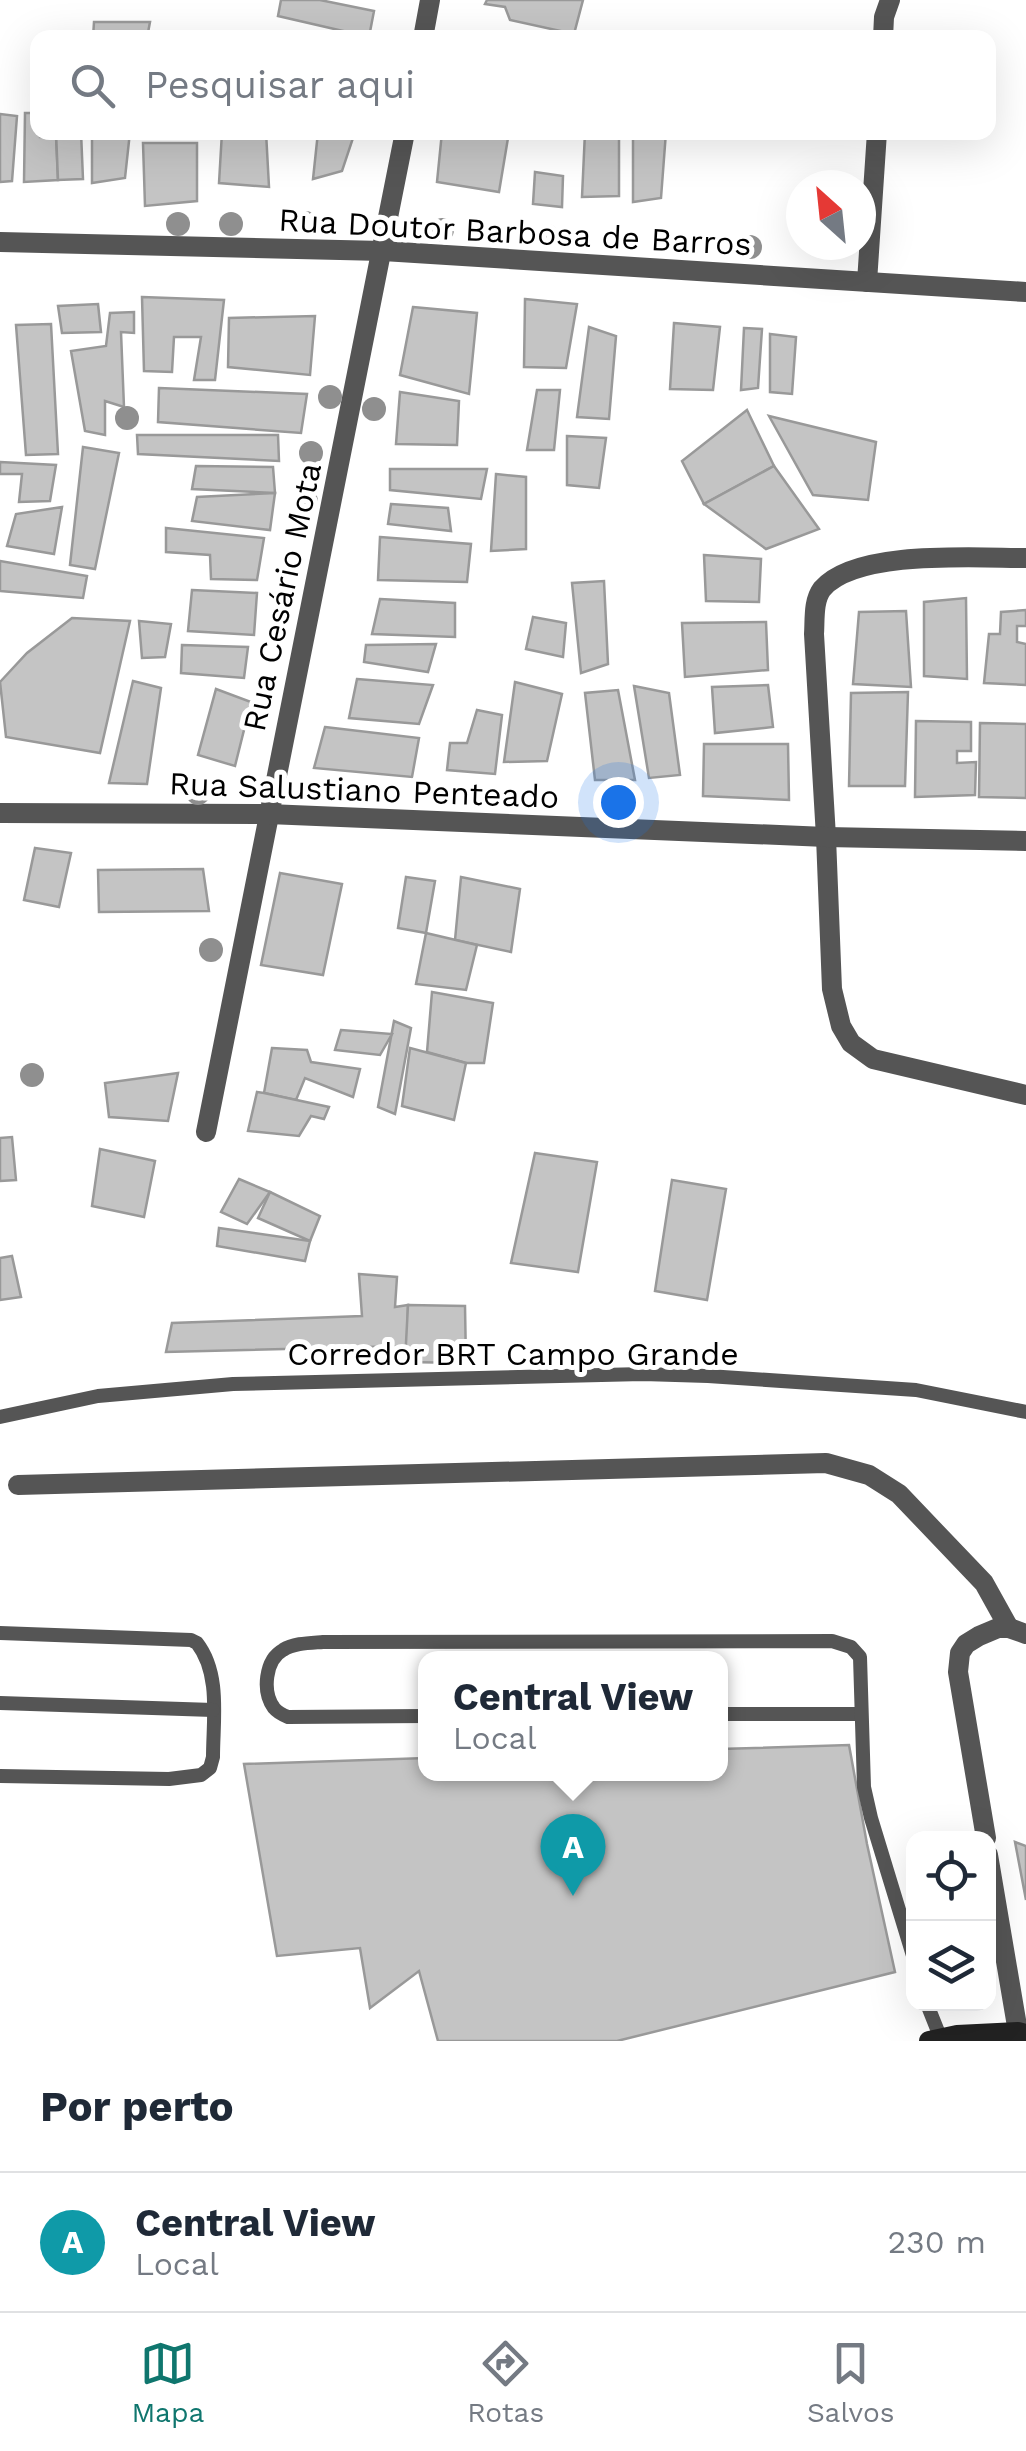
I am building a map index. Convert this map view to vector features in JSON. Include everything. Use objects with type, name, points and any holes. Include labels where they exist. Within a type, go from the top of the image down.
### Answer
[{"type":"main road","points":[[935,2040],[957,2035],[1021,2036]]},
{"type":"street","points":[[424,30],[430,0]]},
{"type":"street","points":[[883,30],[890,0]]},
{"type":"street","name":"Rua Cesário Mota","points":[[206,1132],[404,140]]},
{"type":"street","points":[[867,282],[876,140]]},
{"type":"street","name":"Rua Doutor Barbosa de Barros","points":[[0,242],[383,251],[1026,292]]},
{"type":"street","points":[[1026,558],[910,558],[844,574],[821,590],[815,607],[814,634],[832,989],[841,1026],[851,1043],[873,1059],[1026,1095]]},
{"type":"street","name":"Rua Salustiano Penteado","points":[[0,813],[268,814],[826,837],[1026,840]]},
{"type":"street","points":[[18,1485],[826,1462],[868,1475],[899,1494],[984,1582],[1017,1631]]},
{"type":"street","points":[[985,1831],[958,1672],[960,1653],[966,1644],[988,1631],[1017,1631]]},
{"type":"street","points":[[996,1899],[1021,2036]]},
{"type":"lane","name":"Corredor BRT Campo Grande","points":[[0,1416],[98,1396],[233,1384],[644,1374],[916,1390],[1026,1412]]},
{"type":"lane","points":[[0,1633],[191,1640],[198,1642],[213,1682],[213,1761],[200,1775],[0,1776]]},
{"type":"lane","points":[[418,1716],[288,1717],[273,1707],[267,1680],[270,1663],[286,1648],[323,1642],[832,1641],[850,1647],[860,1657],[864,1787],[906,1934]]},
{"type":"lane","points":[[0,1703],[212,1710]]},
{"type":"lane","points":[[728,1714],[861,1714]]},
{"type":"lane","points":[[929,2011],[935,2040]]},
{"type":"building","points":[[281,0],[320,0],[374,11],[370,30],[339,30],[278,16]]},
{"type":"building","points":[[487,0],[583,0],[575,30],[510,20],[505,7],[485,4]]},
{"type":"building","points":[[94,22],[150,22],[148,30],[94,30]]},
{"type":"building","points":[[25,113],[30,113],[30,140],[56,140],[58,180],[24,182]]},
{"type":"building","points":[[0,114],[17,116],[12,181],[0,182]]},
{"type":"building","points":[[56,140],[81,140],[83,179],[58,180]]},
{"type":"building","points":[[92,140],[129,140],[125,178],[92,183]]},
{"type":"building","points":[[222,140],[266,140],[269,187],[219,183]]},
{"type":"building","points":[[317,140],[352,140],[342,171],[313,179]]},
{"type":"building","points":[[441,140],[508,140],[499,192],[437,182]]},
{"type":"building","points":[[585,140],[619,140],[619,196],[582,197]]},
{"type":"building","points":[[633,140],[665,140],[661,198],[633,202]]},
{"type":"building","points":[[143,143],[197,143],[197,201],[145,206]]},
{"type":"building","points":[[535,172],[563,176],[562,207],[533,204]]},
{"type":"building","points":[[142,297],[224,300],[215,380],[194,380],[201,337],[174,337],[172,372],[144,371]]},
{"type":"building","points":[[525,299],[577,304],[566,368],[524,367]]},
{"type":"building","points":[[98,304],[101,332],[62,333],[58,306]]},
{"type":"building","points":[[413,307],[477,313],[469,394],[400,375]]},
{"type":"building","points":[[134,312],[134,333],[121,332],[124,407],[105,401],[105,435],[85,431],[71,351],[106,346],[110,313]]},
{"type":"building","points":[[315,316],[310,375],[228,367],[229,318]]},
{"type":"building","points":[[674,323],[720,327],[713,390],[670,389]]},
{"type":"building","points":[[51,324],[58,454],[26,455],[16,325]]},
{"type":"building","points":[[589,327],[616,336],[609,419],[577,417]]},
{"type":"building","points":[[744,328],[762,329],[758,388],[741,390]]},
{"type":"building","points":[[770,334],[796,337],[792,394],[770,392]]},
{"type":"building","points":[[159,388],[307,394],[301,433],[158,422]]},
{"type":"building","points":[[537,390],[560,390],[554,450],[527,450]]},
{"type":"building","points":[[400,392],[459,401],[457,445],[396,444]]},
{"type":"building","points":[[747,410],[774,466],[704,504],[682,461]]},
{"type":"building","points":[[769,416],[876,442],[868,500],[813,495]]},
{"type":"building","points":[[137,435],[278,435],[279,461],[138,454]]},
{"type":"building","points":[[567,436],[606,438],[599,488],[567,485]]},
{"type":"building","points":[[83,447],[119,453],[95,569],[70,565]]},
{"type":"building","points":[[0,462],[56,465],[50,501],[19,502],[22,474],[0,474]]},
{"type":"building","points":[[196,466],[273,467],[275,493],[192,489]]},
{"type":"building","points":[[774,466],[819,529],[766,549],[704,504]]},
{"type":"building","points":[[390,469],[487,469],[481,499],[390,490]]},
{"type":"building","points":[[496,474],[526,477],[526,549],[491,551]]},
{"type":"building","points":[[275,493],[270,530],[192,521],[197,497]]},
{"type":"building","points":[[391,504],[448,508],[451,531],[388,524]]},
{"type":"building","points":[[62,507],[54,554],[7,546],[16,514]]},
{"type":"building","points":[[166,528],[264,538],[257,580],[211,579],[210,555],[166,552]]},
{"type":"building","points":[[380,537],[471,544],[467,582],[378,580]]},
{"type":"building","points":[[704,555],[761,559],[759,602],[706,601]]},
{"type":"building","points":[[0,561],[87,576],[83,598],[0,591]]},
{"type":"building","points":[[604,581],[608,664],[581,673],[572,583]]},
{"type":"building","points":[[192,590],[257,593],[254,635],[188,631]]},
{"type":"building","points":[[966,598],[967,679],[924,676],[924,602]]},
{"type":"building","points":[[380,599],[455,603],[455,637],[372,634]]},
{"type":"building","points":[[1026,610],[1026,626],[1017,626],[1017,642],[1026,644],[1026,685],[984,683],[989,634],[1000,634],[1001,612]]},
{"type":"building","points":[[906,611],[911,687],[853,684],[859,612]]},
{"type":"building","points":[[533,617],[566,623],[563,657],[526,649]]},
{"type":"building","points":[[72,618],[130,621],[100,753],[6,737],[0,682],[27,653]]},
{"type":"building","points":[[139,621],[171,624],[165,657],[142,658]]},
{"type":"building","points":[[766,622],[768,670],[685,677],[682,623]]},
{"type":"building","points":[[436,644],[428,672],[364,662],[366,645]]},
{"type":"building","points":[[182,645],[248,647],[244,678],[181,673]]},
{"type":"building","points":[[357,679],[433,685],[419,724],[349,718]]},
{"type":"building","points":[[133,681],[161,688],[147,784],[109,783]]},
{"type":"building","points":[[515,682],[562,694],[547,761],[504,762]]},
{"type":"building","points":[[768,685],[773,727],[715,733],[712,687]]},
{"type":"building","points":[[634,686],[669,693],[680,775],[649,778]]},
{"type":"building","points":[[216,689],[251,702],[235,766],[198,755]]},
{"type":"building","points":[[618,690],[635,780],[595,780],[585,693]]},
{"type":"building","points":[[908,692],[905,786],[849,786],[851,693]]},
{"type":"building","points":[[477,710],[502,715],[495,774],[447,770],[450,743],[467,743]]},
{"type":"building","points":[[916,721],[971,722],[971,751],[957,751],[957,763],[976,762],[975,795],[915,797]]},
{"type":"building","points":[[980,723],[1026,724],[1026,798],[979,797]]},
{"type":"building","points":[[325,727],[419,738],[412,777],[314,768]]},
{"type":"building","points":[[704,744],[788,744],[789,800],[703,796]]},
{"type":"building","points":[[35,848],[71,853],[59,907],[24,900]]},
{"type":"building","points":[[203,869],[209,911],[99,912],[98,870]]},
{"type":"building","points":[[280,873],[342,884],[323,975],[261,965]]},
{"type":"building","points":[[406,877],[435,881],[426,933],[398,928]]},
{"type":"building","points":[[461,877],[520,889],[511,952],[455,940]]},
{"type":"building","points":[[426,933],[477,945],[466,990],[416,984]]},
{"type":"building","points":[[432,992],[493,1003],[484,1063],[466,1063],[427,1052]]},
{"type":"building","points":[[394,1021],[411,1028],[395,1114],[378,1107]]},
{"type":"building","points":[[341,1030],[392,1034],[380,1055],[335,1050]]},
{"type":"building","points":[[272,1048],[307,1050],[311,1062],[360,1069],[353,1097],[305,1078],[296,1100],[264,1093]]},
{"type":"building","points":[[410,1048],[466,1063],[454,1120],[402,1106]]},
{"type":"building","points":[[178,1073],[168,1121],[109,1117],[105,1083]]},
{"type":"building","points":[[257,1092],[329,1107],[324,1119],[311,1116],[299,1136],[248,1131]]},
{"type":"building","points":[[12,1137],[16,1180],[0,1181],[0,1138]]},
{"type":"building","points":[[100,1149],[155,1161],[144,1217],[92,1206]]},
{"type":"building","points":[[535,1153],[597,1162],[578,1272],[511,1263]]},
{"type":"building","points":[[239,1179],[270,1192],[247,1224],[221,1212]]},
{"type":"building","points":[[672,1180],[726,1189],[707,1300],[655,1291]]},
{"type":"building","points":[[270,1192],[320,1216],[310,1241],[258,1218]]},
{"type":"building","points":[[219,1228],[310,1241],[305,1261],[217,1246]]},
{"type":"building","points":[[12,1256],[21,1297],[0,1300],[0,1258]]},
{"type":"building","points":[[359,1274],[397,1277],[395,1307],[408,1305],[407,1346],[166,1352],[172,1323],[362,1316]]},
{"type":"building","points":[[408,1305],[465,1306],[466,1363],[405,1362]]},
{"type":"building","points":[[849,1745],[895,1972],[617,2041],[438,2041],[419,1971],[370,2008],[360,1948],[277,1956],[244,1764],[418,1758],[418,1781],[728,1781],[728,1749]]},
{"type":"building","points":[[1015,1842],[1026,1846],[1026,1900]]},
{"type":"place","name":"Central View","points":[[573,1896]]}]
